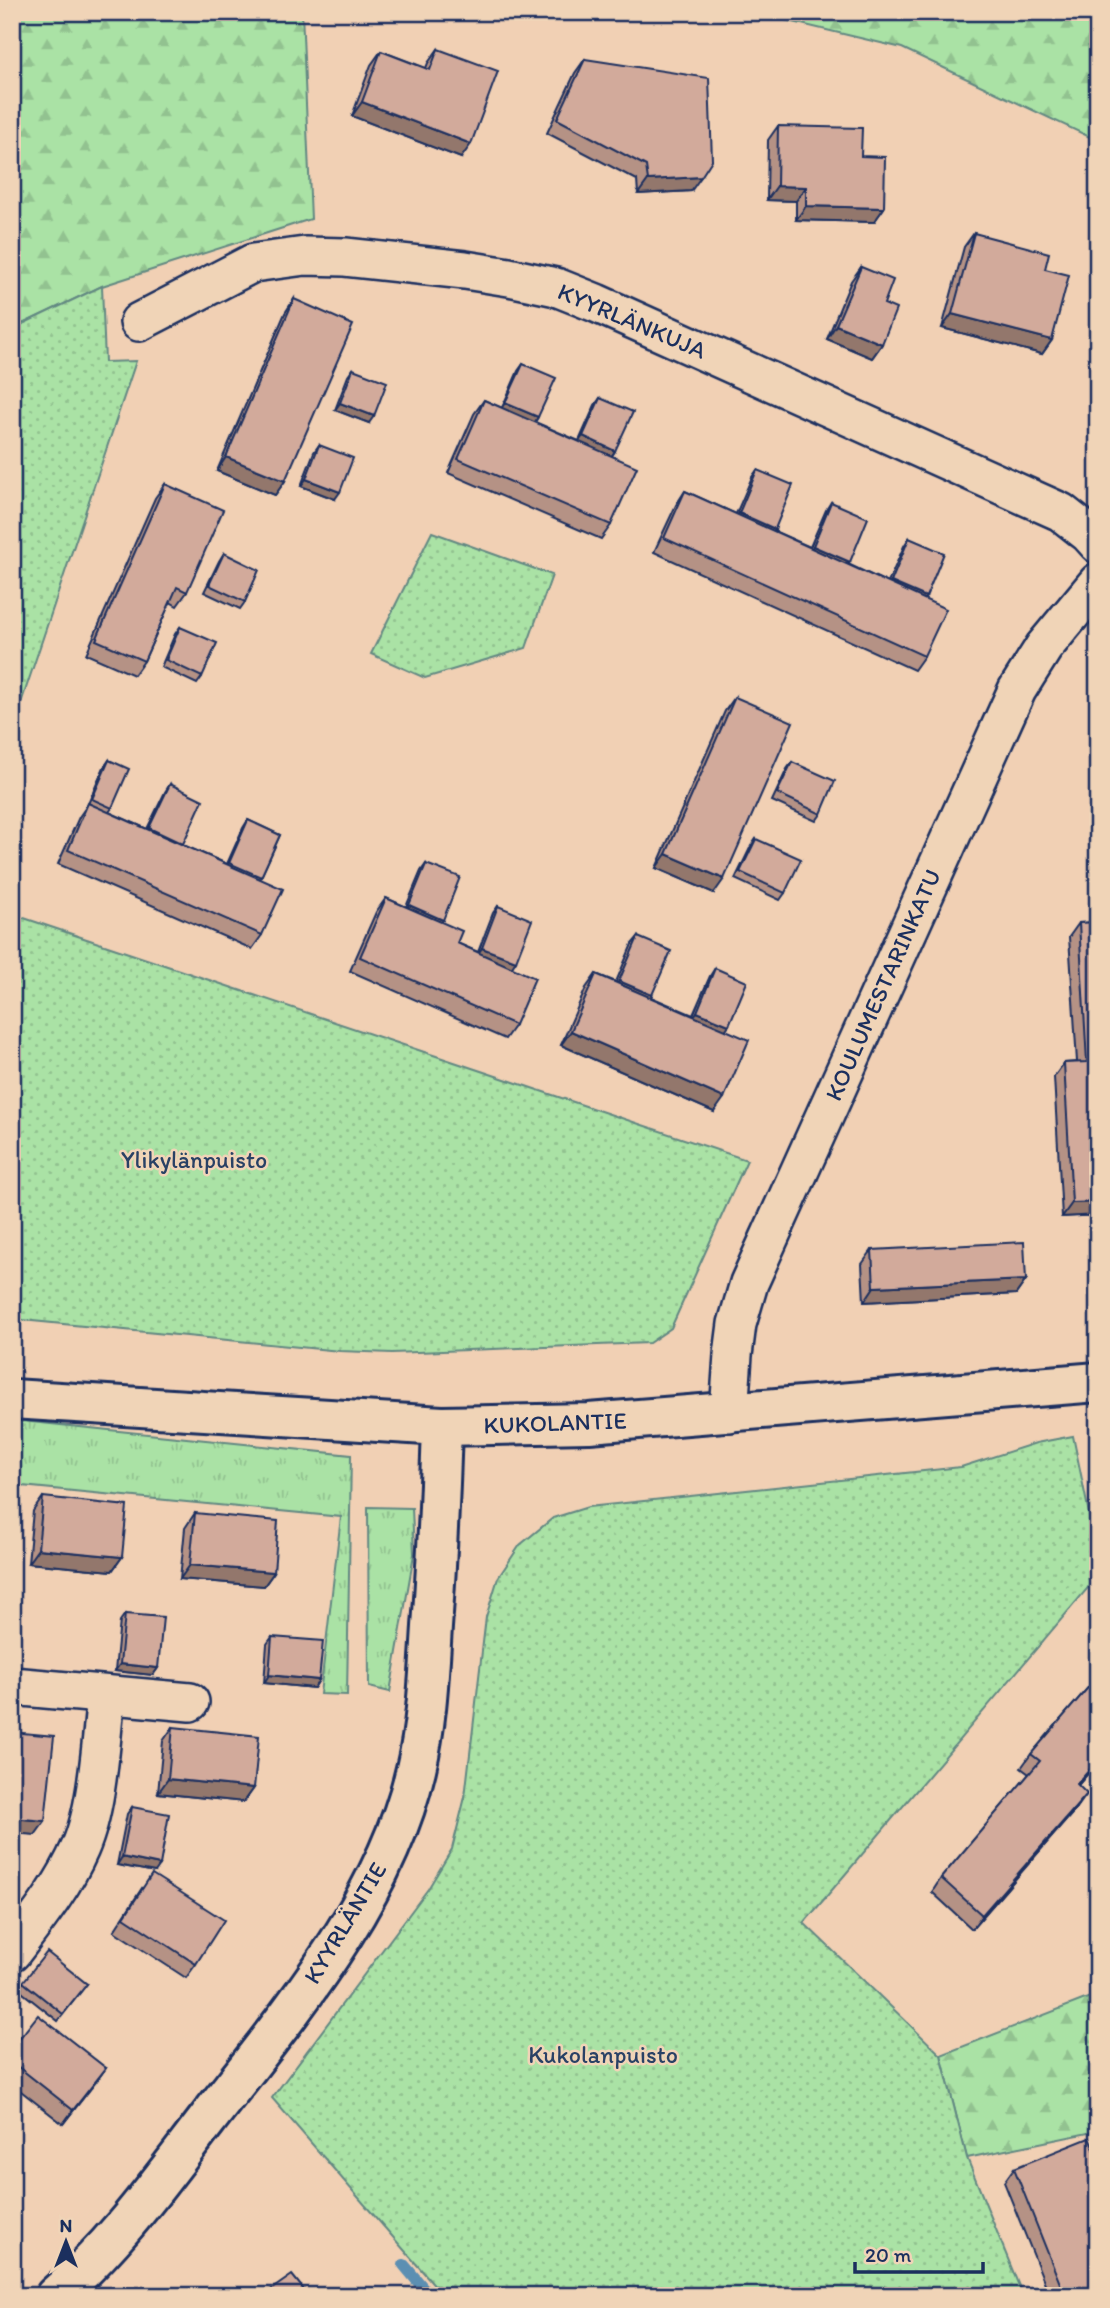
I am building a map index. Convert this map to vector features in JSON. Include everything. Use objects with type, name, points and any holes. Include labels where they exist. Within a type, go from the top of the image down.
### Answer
[{"type":"street","name":"KYYRLÄNKUJA","points":[[139,322],[253,263],[305,256],[345,257],[465,270],[556,287],[1061,512],[1098,544]]},
{"type":"street","name":"KOULUMESTARINKATU","points":[[729,1413],[737,1324],[749,1283],[1017,690],[1044,647],[1098,582]]},
{"type":"street","name":"KUKOLANTIE","points":[[12,1399],[442,1426],[589,1423],[1098,1382]]},
{"type":"street","name":"KYYRLÄNTIE","points":[[55,2296],[84,2271],[131,2218],[270,2039],[370,1892],[399,1826],[416,1768],[428,1686],[440,1518],[442,1426]]},
{"type":"street","points":[[12,1685],[190,1702]]},
{"type":"street","points":[[12,1952],[52,1900],[81,1846],[91,1814],[106,1695]]},
{"type":"green space","points":[[12,12],[302,12],[311,219],[102,286],[12,329]]},
{"type":"green space","points":[[751,12],[1098,12],[1098,141],[902,48]]},
{"type":"green space","points":[[102,286],[105,362],[136,361],[12,730],[12,329]]},
{"type":"green space","points":[[432,532],[552,575],[526,648],[425,678],[371,654]]},
{"type":"green space","name":"Ylikylänpuisto","points":[[12,914],[747,1160],[671,1328],[649,1343],[392,1353],[340,1351],[12,1319]]},
{"type":"green space","points":[[12,1420],[351,1455],[347,1695],[320,1694],[341,1517],[12,1485]]},
{"type":"green space","name":"Kukolanpuisto","points":[[1073,1436],[1098,1557],[1098,1576],[804,1923],[941,2055],[967,2158],[1023,2296],[444,2296],[272,2098],[428,1889],[452,1849],[465,1797],[486,1617],[498,1578],[520,1545],[553,1518],[588,1507],[961,1467],[1036,1443]]},
{"type":"green space","points":[[368,1507],[412,1508],[414,1554],[390,1692],[369,1687]]},
{"type":"green space","points":[[1098,1994],[1098,2131],[967,2158],[941,2055]]},
{"type":"building","points":[[438,49],[498,71],[471,144],[362,102],[381,51],[430,70]]},
{"type":"building","points":[[585,59],[709,78],[712,160],[701,177],[648,180],[646,166],[557,119]]},
{"type":"building","points":[[778,126],[862,128],[861,156],[885,157],[884,208],[806,206],[806,187],[777,186]]},
{"type":"building","points":[[974,233],[1049,253],[1045,269],[1069,275],[1052,340],[952,314]]},
{"type":"building","points":[[861,267],[893,280],[884,304],[896,309],[882,344],[836,325]]},
{"type":"building","points":[[294,299],[353,325],[285,481],[226,457]]},
{"type":"building","points":[[523,364],[556,378],[538,417],[505,403]]},
{"type":"building","points":[[353,369],[387,382],[374,416],[340,403]]},
{"type":"building","points":[[600,398],[633,412],[615,451],[583,436]]},
{"type":"building","points":[[484,400],[637,467],[611,525],[458,459]]},
{"type":"building","points":[[319,445],[353,458],[340,492],[306,479]]},
{"type":"building","points":[[757,470],[793,485],[775,529],[739,513]]},
{"type":"building","points":[[165,484],[223,510],[187,592],[177,587],[144,661],[96,640]]},
{"type":"building","points":[[685,491],[946,609],[924,656],[664,538]]},
{"type":"building","points":[[831,502],[868,518],[850,562],[813,546]]},
{"type":"building","points":[[909,538],[944,553],[926,597],[891,582]]},
{"type":"building","points":[[224,553],[259,570],[245,602],[209,585]]},
{"type":"building","points":[[180,627],[217,643],[202,677],[166,660]]},
{"type":"building","points":[[735,697],[793,722],[724,879],[666,854]]},
{"type":"building","points":[[109,760],[129,769],[112,808],[92,799]]},
{"type":"building","points":[[792,762],[835,781],[821,814],[777,793]]},
{"type":"building","points":[[170,784],[203,800],[183,844],[149,828]]},
{"type":"building","points":[[88,803],[283,889],[262,935],[68,850]]},
{"type":"building","points":[[248,820],[280,835],[261,877],[229,863]]},
{"type":"building","points":[[756,839],[801,859],[785,893],[740,872]]},
{"type":"building","points":[[426,864],[460,877],[443,920],[409,905]]},
{"type":"building","points":[[386,898],[462,931],[457,943],[535,978],[515,1025],[360,957]]},
{"type":"building","points":[[498,906],[532,920],[516,961],[482,948]]},
{"type":"building","points":[[1098,922],[1098,1202],[1072,1203],[1064,1063],[1087,1062],[1079,923]]},
{"type":"building","points":[[638,937],[671,951],[652,995],[619,981]]},
{"type":"building","points":[[715,968],[747,982],[729,1025],[697,1012]]},
{"type":"building","points":[[596,974],[749,1040],[724,1098],[571,1031]]},
{"type":"building","points":[[1024,1242],[1026,1280],[874,1287],[872,1250]]},
{"type":"building","points":[[43,1497],[127,1506],[122,1557],[38,1549]]},
{"type":"building","points":[[195,1513],[278,1521],[274,1572],[190,1565]]},
{"type":"building","points":[[125,1614],[163,1617],[158,1668],[120,1664]]},
{"type":"building","points":[[272,1637],[323,1641],[319,1680],[269,1675]]},
{"type":"building","points":[[1098,1676],[1098,1760],[1077,1784],[1087,1794],[982,1915],[941,1878],[1040,1761],[1031,1754]]},
{"type":"building","points":[[173,1727],[259,1736],[254,1788],[168,1779]]},
{"type":"building","points":[[12,1732],[54,1736],[45,1821],[12,1818]]},
{"type":"building","points":[[132,1807],[169,1814],[160,1865],[122,1857]]},
{"type":"building","points":[[152,1874],[224,1920],[196,1964],[124,1917]]},
{"type":"building","points":[[47,1952],[87,1984],[63,2014],[23,1982]]},
{"type":"building","points":[[38,2015],[106,2068],[73,2110],[12,2062],[12,2048]]},
{"type":"building","points":[[1089,2138],[1098,2158],[1098,2291],[1087,2296],[1065,2296],[1014,2168]]},
{"type":"building","points":[[292,2275],[309,2296],[262,2296]]},
{"type":"waterway","points":[[404,2265],[430,2296]]}]
